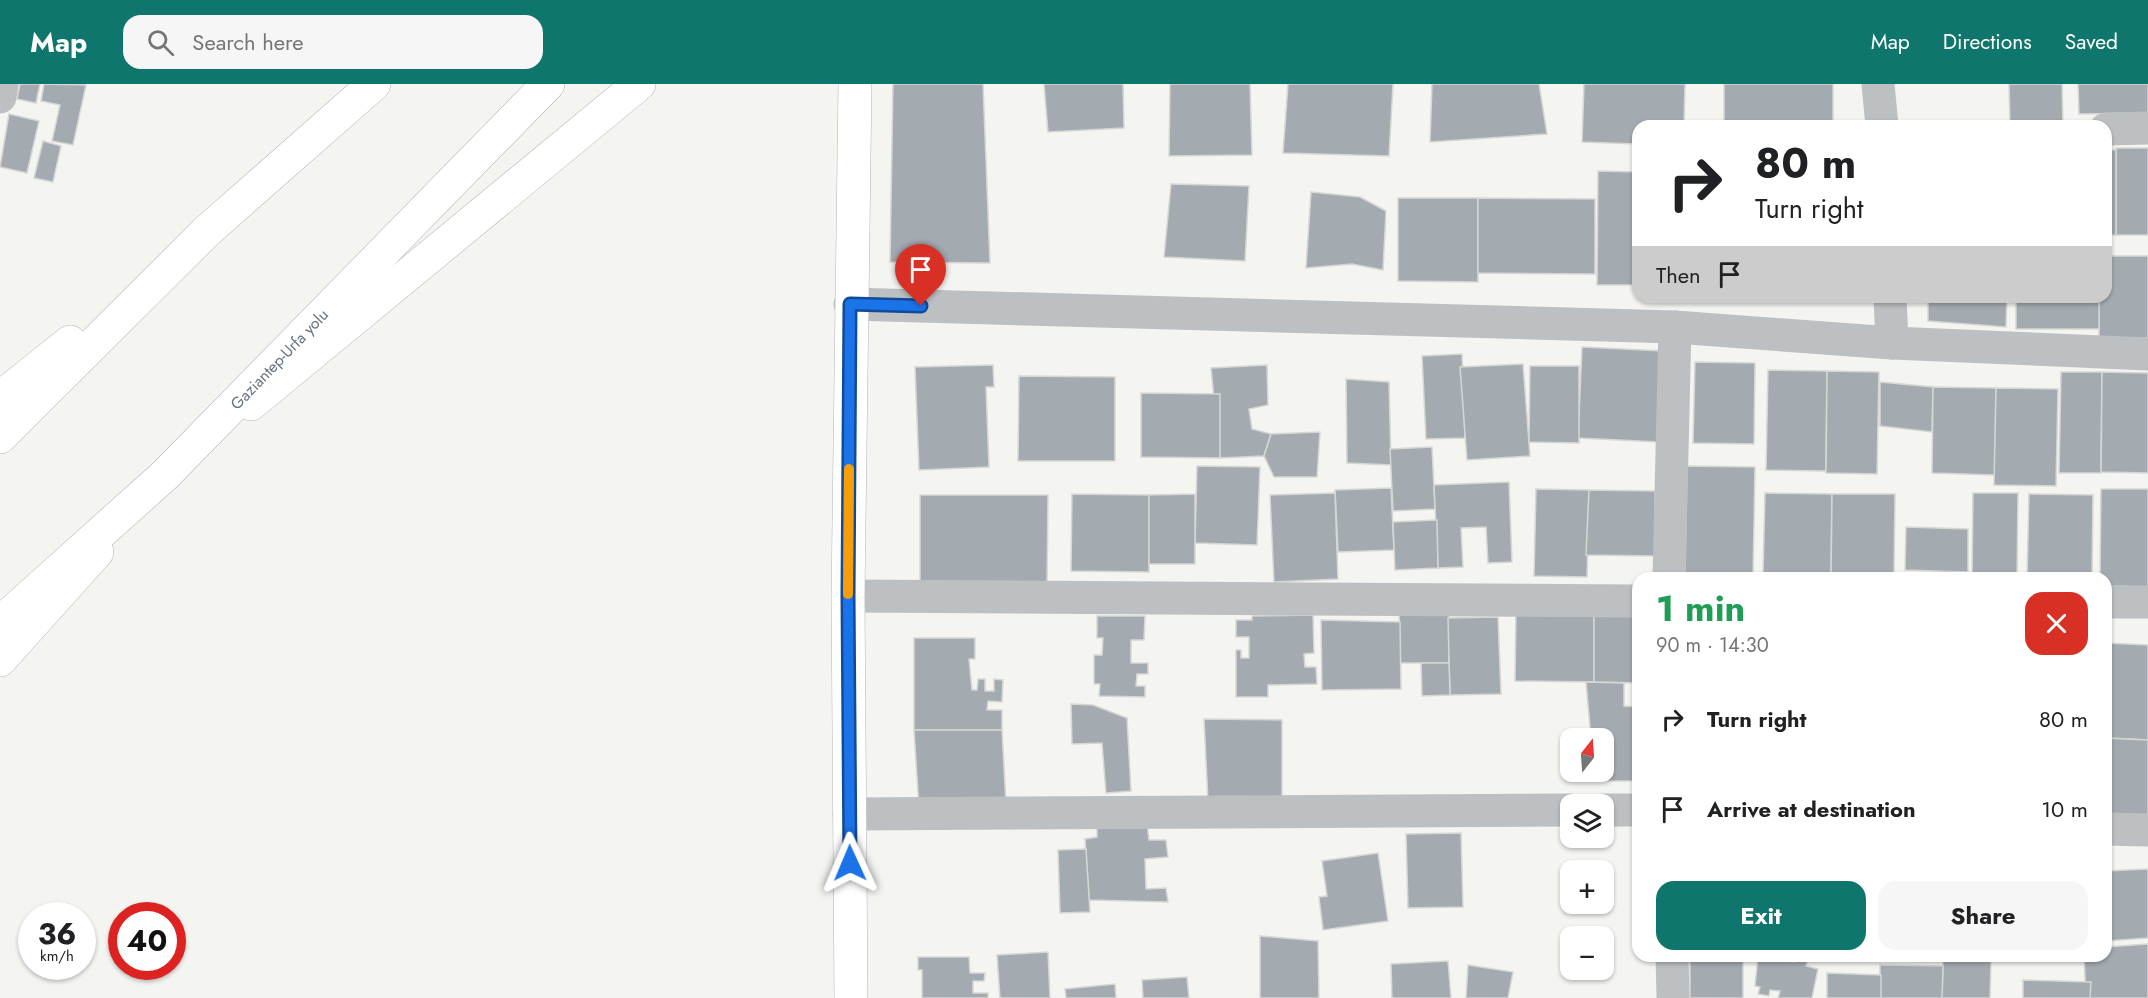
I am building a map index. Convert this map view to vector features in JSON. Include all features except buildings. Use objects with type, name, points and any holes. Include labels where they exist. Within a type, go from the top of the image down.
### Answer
[{"type":"main road","points":[[0,398],[207,231],[374,84]]},
{"type":"main road","name":"Gaziantep-Urfa yolu","points":[[0,623],[165,475],[548,84]]},
{"type":"main road","points":[[0,660],[165,475],[639,84]]},
{"type":"main road","points":[[852,998],[848,596],[850,304],[855,84]]},
{"type":"main road","points":[[0,437],[207,231]]},
{"type":"street","points":[[0,97],[2,84]]},
{"type":"street","points":[[1878,84],[1881,120]]},
{"type":"street","points":[[2112,129],[2148,128]]},
{"type":"street","points":[[1890,303],[1892,343]]},
{"type":"street","points":[[850,304],[1675,327],[1892,343],[2148,354]]},
{"type":"street","points":[[1669,572],[1675,327]]},
{"type":"street","points":[[848,596],[1632,601]]},
{"type":"street","points":[[2112,602],[2148,602]]},
{"type":"street","points":[[849,814],[1560,810]]},
{"type":"street","points":[[1614,810],[1632,810]]},
{"type":"street","points":[[2112,829],[2148,830]]},
{"type":"street","points":[[1672,962],[1673,998]]},
{"type":"slow traffic","points":[[848,594],[849,469]]},
{"type":"route","points":[[850,863],[848,596],[850,304],[921,306]]}]
